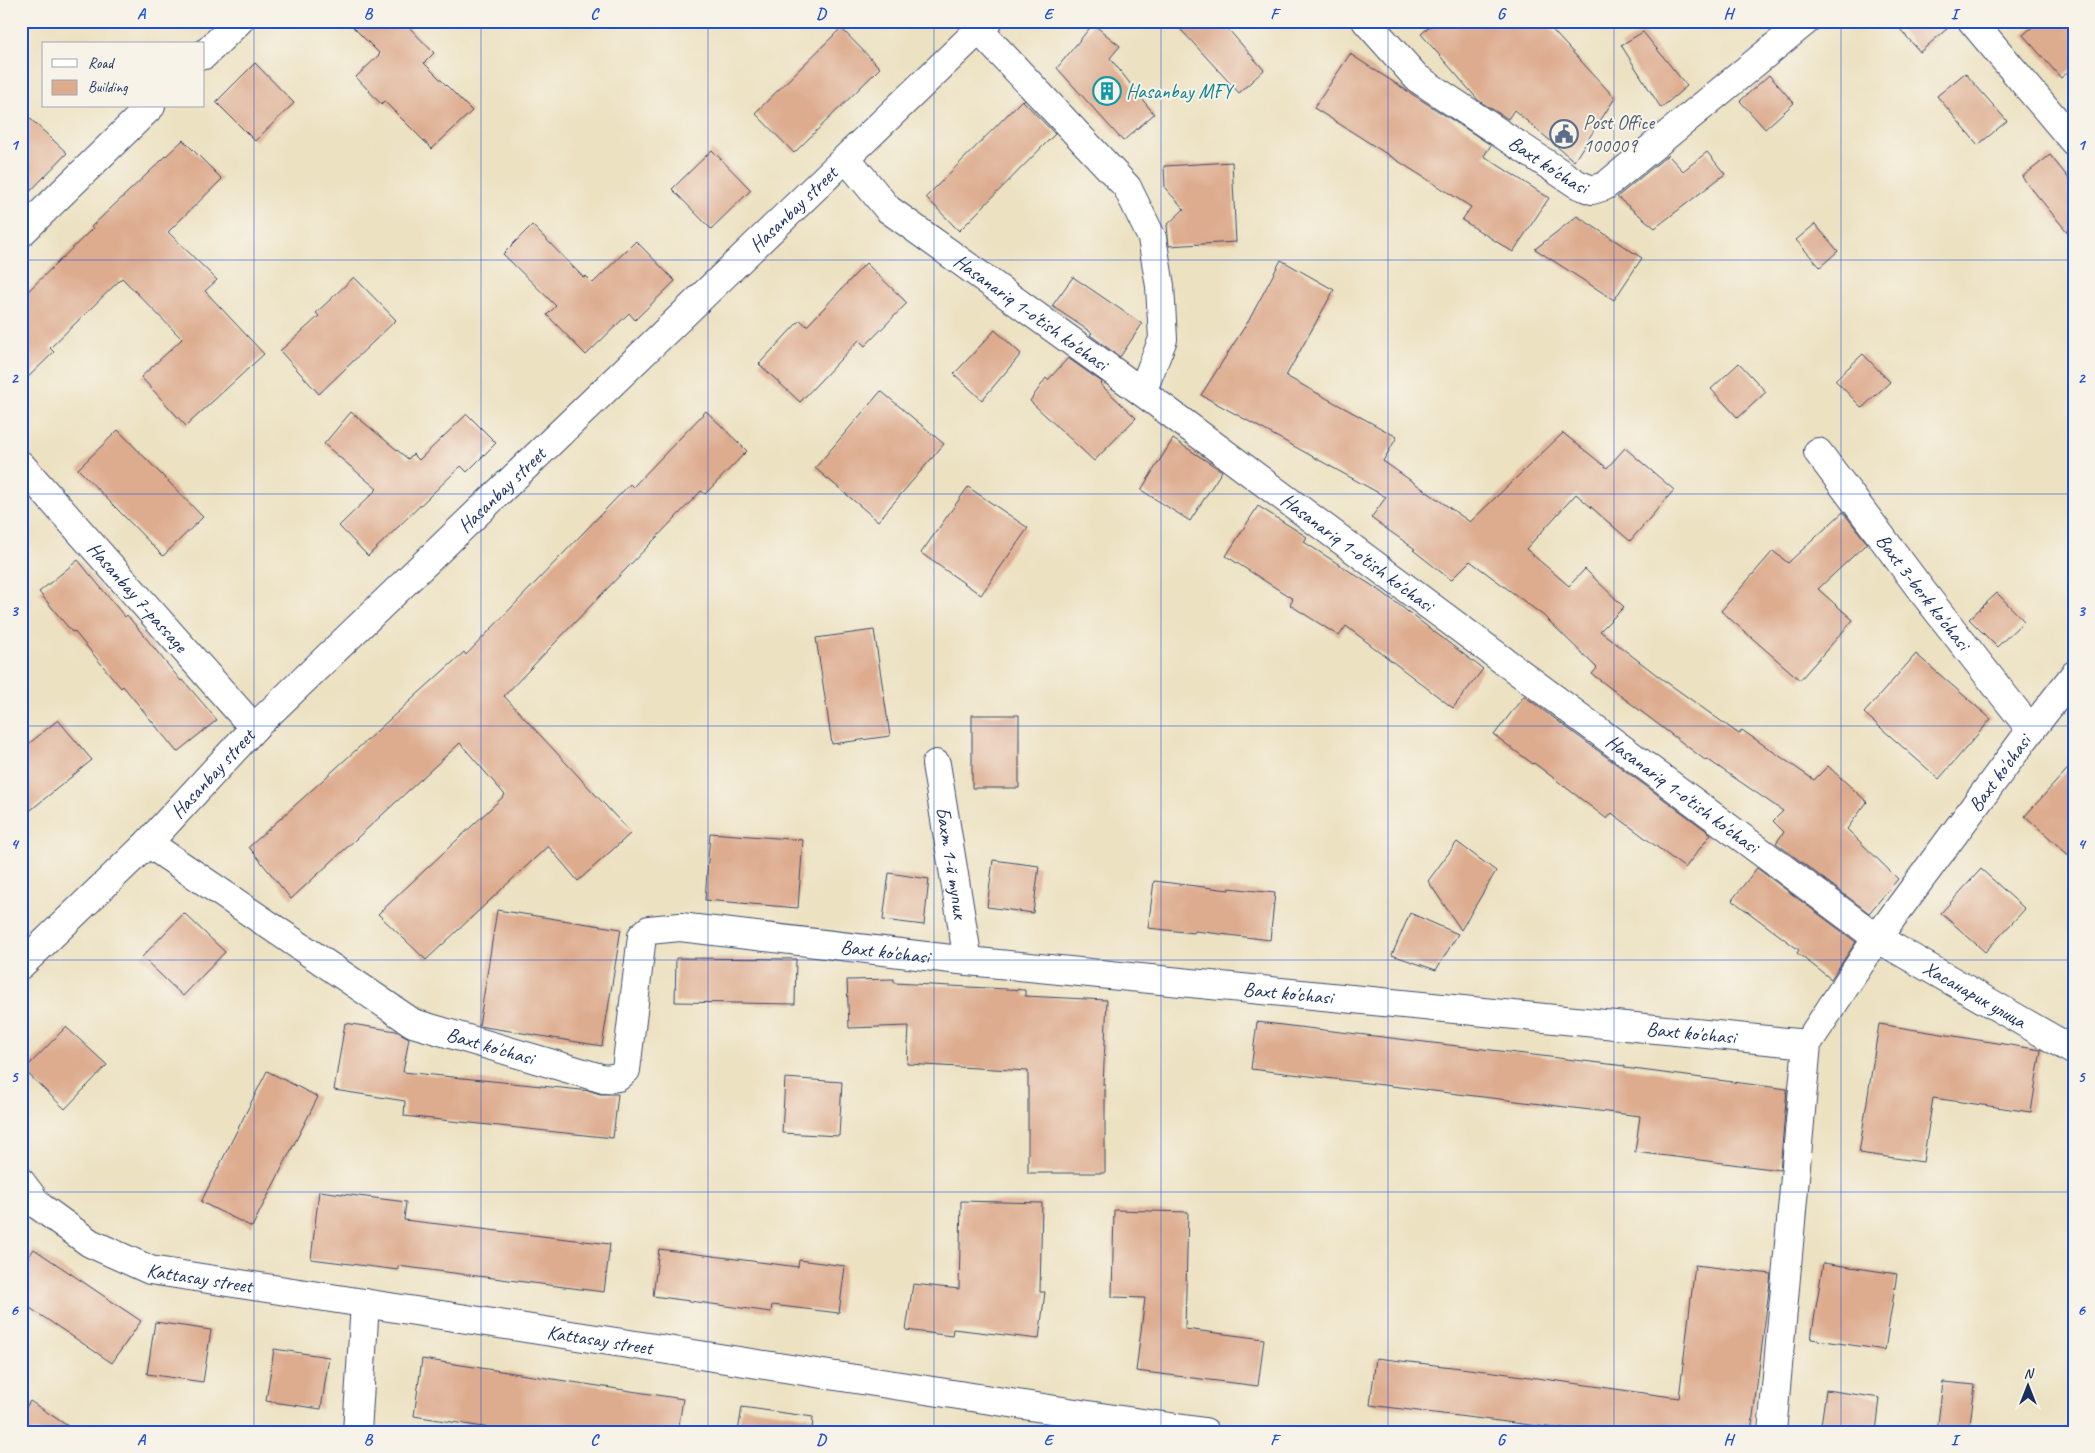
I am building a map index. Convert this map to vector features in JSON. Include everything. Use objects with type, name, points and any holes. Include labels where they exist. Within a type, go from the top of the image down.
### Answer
[{"type":"street","points":[[205,54],[239,21]]},
{"type":"street","name":"Baxt ko'chasi","points":[[1366,21],[1417,78],[1577,184],[1592,190],[1605,186],[1806,21]]},
{"type":"street","points":[[1972,21],[2074,142]]},
{"type":"street","points":[[984,26],[1127,187],[1152,238],[1160,286],[1163,339],[1142,392]]},
{"type":"street","name":"Hasanbay street","points":[[21,965],[148,843],[254,728],[984,26]]},
{"type":"street","points":[[21,232],[149,108]]},
{"type":"street","name":"Hasanariq 1-o'tish ko'chasi","points":[[847,159],[888,209],[1142,392],[1877,938]]},
{"type":"street","name":"Baxt 3-berk ko'chasi","points":[[1818,452],[2031,730]]},
{"type":"street","name":"Hasanbay 7-passage","points":[[21,465],[254,728]]},
{"type":"street","name":"Baxt ko'chasi","points":[[1772,1432],[1807,1044],[1877,938],[2074,675]]},
{"type":"street","name":"Бахт 1-й тупик","points":[[936,764],[968,962]]},
{"type":"street","name":"Baxt ko'chasi","points":[[148,843],[413,1022],[604,1078],[618,1077],[626,1070],[642,936],[649,930],[680,927],[968,962],[1807,1044]]},
{"type":"street","name":"Хасанарик улица","points":[[1877,938],[2074,1051]]},
{"type":"street","name":"Kattasay street","points":[[21,1182],[39,1206],[90,1243],[150,1270],[365,1303],[1114,1426],[1205,1432]]},
{"type":"street","points":[[357,1432],[365,1303]]},
{"type":"building","points":[[347,21],[403,21],[434,53],[424,63],[472,111],[432,149],[384,101],[381,104],[356,77],[380,54]]},
{"type":"building","points":[[1173,21],[1221,21],[1264,70],[1239,93]]},
{"type":"building","points":[[1436,21],[1544,21],[1615,98],[1574,161],[1514,110],[1508,119],[1479,101],[1421,34]]},
{"type":"building","points":[[1893,21],[1956,21],[1920,52]]},
{"type":"building","points":[[2039,21],[2074,21],[2074,66],[2061,78],[2023,35]]},
{"type":"building","name":"Hasanbay MFY","points":[[1093,24],[1120,46],[1110,58],[1154,114],[1123,141],[1057,68]]},
{"type":"building","points":[[841,28],[880,68],[794,153],[755,113]]},
{"type":"building","points":[[1643,32],[1687,86],[1661,108],[1621,45]]},
{"type":"building","points":[[1350,54],[1491,145],[1484,156],[1549,198],[1513,252],[1462,220],[1471,207],[1314,108]]},
{"type":"building","points":[[255,63],[294,103],[255,141],[216,102]]},
{"type":"building","points":[[1965,73],[2007,121],[1978,145],[1937,96]]},
{"type":"building","points":[[1769,75],[1794,103],[1765,129],[1740,101]]},
{"type":"building","points":[[1022,100],[1055,134],[959,231],[926,197]]},
{"type":"building","points":[[21,110],[67,153],[21,201]]},
{"type":"building","points":[[183,140],[222,179],[168,232],[217,280],[205,291],[264,354],[186,426],[141,377],[182,339],[122,278],[50,348],[54,352],[21,384],[21,298],[93,228],[91,227]]},
{"type":"building","points":[[712,150],[751,190],[711,229],[672,189]]},
{"type":"building","points":[[1707,152],[1725,174],[1655,228],[1617,197],[1668,155],[1683,171]]},
{"type":"building","points":[[2050,155],[2074,185],[2074,240],[2022,177]]},
{"type":"building","points":[[1232,162],[1236,242],[1169,246],[1167,225],[1184,209],[1165,188],[1164,166]]},
{"type":"building","points":[[1577,216],[1642,258],[1614,300],[1535,249]]},
{"type":"building","points":[[1815,224],[1838,251],[1820,267],[1796,240]]},
{"type":"building","points":[[532,225],[584,278],[586,276],[593,283],[636,241],[675,281],[635,320],[629,313],[586,355],[547,315],[556,306],[503,254]]},
{"type":"building","points":[[1281,260],[1334,290],[1286,376],[1397,437],[1383,461],[1470,522],[1563,433],[1607,468],[1625,448],[1674,490],[1630,541],[1576,494],[1526,549],[1569,586],[1585,569],[1624,607],[1600,631],[1658,676],[1739,734],[1742,730],[1814,780],[1828,766],[1867,802],[1847,829],[1898,879],[1869,913],[1776,843],[1784,832],[1773,821],[1783,811],[1707,759],[1705,760],[1592,674],[1597,668],[1544,616],[1470,561],[1451,580],[1413,550],[1415,549],[1371,518],[1386,497],[1201,395],[1249,320]]},
{"type":"building","points":[[866,263],[907,303],[865,346],[859,340],[800,402],[759,364],[800,320],[807,326]]},
{"type":"building","points":[[354,277],[396,320],[319,394],[280,351],[319,316],[316,313]]},
{"type":"building","points":[[1073,277],[1142,324],[1120,357],[1090,335],[1092,333],[1052,306]]},
{"type":"building","points":[[995,330],[1021,354],[982,400],[954,374]]},
{"type":"building","points":[[1863,354],[1890,382],[1862,408],[1835,380]]},
{"type":"building","points":[[1068,358],[1102,382],[1101,385],[1136,418],[1094,461],[1030,401],[1046,378],[1048,380]]},
{"type":"building","points":[[1739,363],[1766,392],[1738,418],[1711,389]]},
{"type":"building","points":[[881,391],[944,444],[878,521],[815,468]]},
{"type":"building","points":[[706,411],[747,451],[705,494],[701,491],[504,696],[631,833],[578,881],[548,846],[426,960],[378,914],[505,795],[460,743],[291,899],[249,847],[464,652],[466,655],[630,484],[633,487]]},
{"type":"building","points":[[351,412],[408,459],[413,454],[419,460],[467,414],[496,443],[467,472],[461,466],[368,556],[339,526],[377,489],[324,444]]},
{"type":"building","points":[[118,430],[203,517],[163,556],[78,469]]},
{"type":"building","points":[[1173,439],[1222,471],[1190,521],[1141,490]]},
{"type":"building","points":[[968,487],[1028,528],[981,595],[921,553]]},
{"type":"building","points":[[1258,506],[1307,537],[1304,542],[1382,592],[1483,669],[1453,708],[1346,626],[1339,636],[1290,605],[1293,599],[1226,556]]},
{"type":"building","points":[[1843,512],[1867,543],[1818,589],[1853,620],[1800,680],[1721,611],[1773,551],[1788,563]]},
{"type":"building","points":[[78,560],[125,617],[127,615],[181,681],[183,680],[217,720],[177,752],[123,686],[121,688],[39,592]]},
{"type":"building","points":[[1997,593],[2024,621],[1997,647],[1969,619]]},
{"type":"building","points":[[874,630],[890,736],[832,744],[816,638]]},
{"type":"building","points":[[1916,654],[1991,719],[1939,779],[1864,713]]},
{"type":"building","points":[[1524,696],[1711,834],[1685,868],[1612,813],[1607,819],[1494,735]]},
{"type":"building","points":[[972,715],[1019,715],[1019,788],[972,788]]},
{"type":"building","points":[[58,720],[92,760],[21,818],[21,750]]},
{"type":"building","points":[[2074,762],[2074,860],[2025,816]]},
{"type":"building","points":[[710,833],[803,840],[798,908],[705,900]]},
{"type":"building","points":[[1457,842],[1496,871],[1461,930],[1428,881]]},
{"type":"building","points":[[993,860],[1039,866],[1033,913],[987,907]]},
{"type":"building","points":[[1757,868],[1856,942],[1831,979],[1797,953],[1799,950],[1732,900]]},
{"type":"building","points":[[1981,869],[2025,909],[1985,952],[1941,913]]},
{"type":"building","points":[[889,873],[929,879],[924,925],[883,920]]},
{"type":"building","points":[[1154,881],[1229,890],[1229,888],[1275,893],[1270,940],[1195,931],[1194,933],[1148,928]]},
{"type":"building","points":[[497,910],[621,929],[602,1046],[479,1026]]},
{"type":"building","points":[[184,913],[225,952],[183,996],[142,957]]},
{"type":"building","points":[[1410,913],[1458,934],[1436,970],[1392,955]]},
{"type":"building","points":[[676,958],[796,959],[795,1004],[675,1002]]},
{"type":"building","points":[[894,979],[894,983],[1025,990],[1025,996],[1107,1000],[1103,1085],[1105,1085],[1105,1173],[1028,1173],[1028,1071],[907,1064],[909,1026],[849,1028],[847,980]]},
{"type":"building","points":[[1257,1022],[1625,1066],[1625,1068],[1787,1089],[1780,1170],[1635,1152],[1640,1116],[1251,1069]]},
{"type":"building","points":[[345,1023],[396,1031],[409,1038],[403,1072],[591,1091],[600,1094],[618,1094],[613,1138],[404,1116],[405,1101],[334,1090]]},
{"type":"building","points":[[1879,1024],[2041,1050],[2031,1112],[1933,1098],[1923,1162],[1859,1153]]},
{"type":"building","points":[[66,1027],[107,1065],[65,1109],[24,1070]]},
{"type":"building","points":[[267,1071],[318,1097],[252,1227],[201,1202]]},
{"type":"building","points":[[785,1078],[842,1082],[839,1136],[782,1133]]},
{"type":"building","points":[[319,1191],[406,1202],[404,1220],[610,1244],[604,1292],[398,1266],[398,1270],[311,1259]]},
{"type":"building","points":[[961,1201],[1042,1203],[1040,1292],[1045,1292],[1039,1339],[953,1329],[952,1336],[906,1330],[913,1284],[959,1289]]},
{"type":"building","points":[[1114,1210],[1188,1212],[1185,1329],[1264,1339],[1258,1386],[1136,1371],[1145,1298],[1112,1297]]},
{"type":"building","points":[[34,1249],[141,1321],[112,1363],[21,1302],[21,1268]]},
{"type":"building","points":[[659,1249],[798,1267],[799,1260],[845,1266],[839,1313],[772,1305],[771,1312],[653,1296]]},
{"type":"building","points":[[1823,1263],[1897,1274],[1885,1350],[1811,1339]]},
{"type":"building","points":[[1695,1265],[1771,1274],[1751,1432],[1587,1432],[1370,1405],[1376,1358],[1494,1372],[1679,1398]]},
{"type":"building","points":[[155,1322],[211,1330],[203,1382],[147,1374]]},
{"type":"building","points":[[274,1349],[329,1357],[321,1409],[266,1401]]},
{"type":"building","points":[[422,1359],[683,1399],[678,1432],[515,1432],[414,1416]]},
{"type":"building","points":[[1943,1382],[1975,1385],[1969,1432],[1937,1432]]},
{"type":"building","points":[[1826,1390],[1880,1398],[1876,1432],[1820,1432]]},
{"type":"building","points":[[30,1401],[77,1432],[21,1432],[21,1415]]},
{"type":"building","points":[[742,1407],[813,1417],[812,1432],[738,1432]]},
{"type":"place","name":"Hasanbay MFY","points":[[1107,91]]},
{"type":"place","name":"Post Office 100009","points":[[1564,134]]}]
